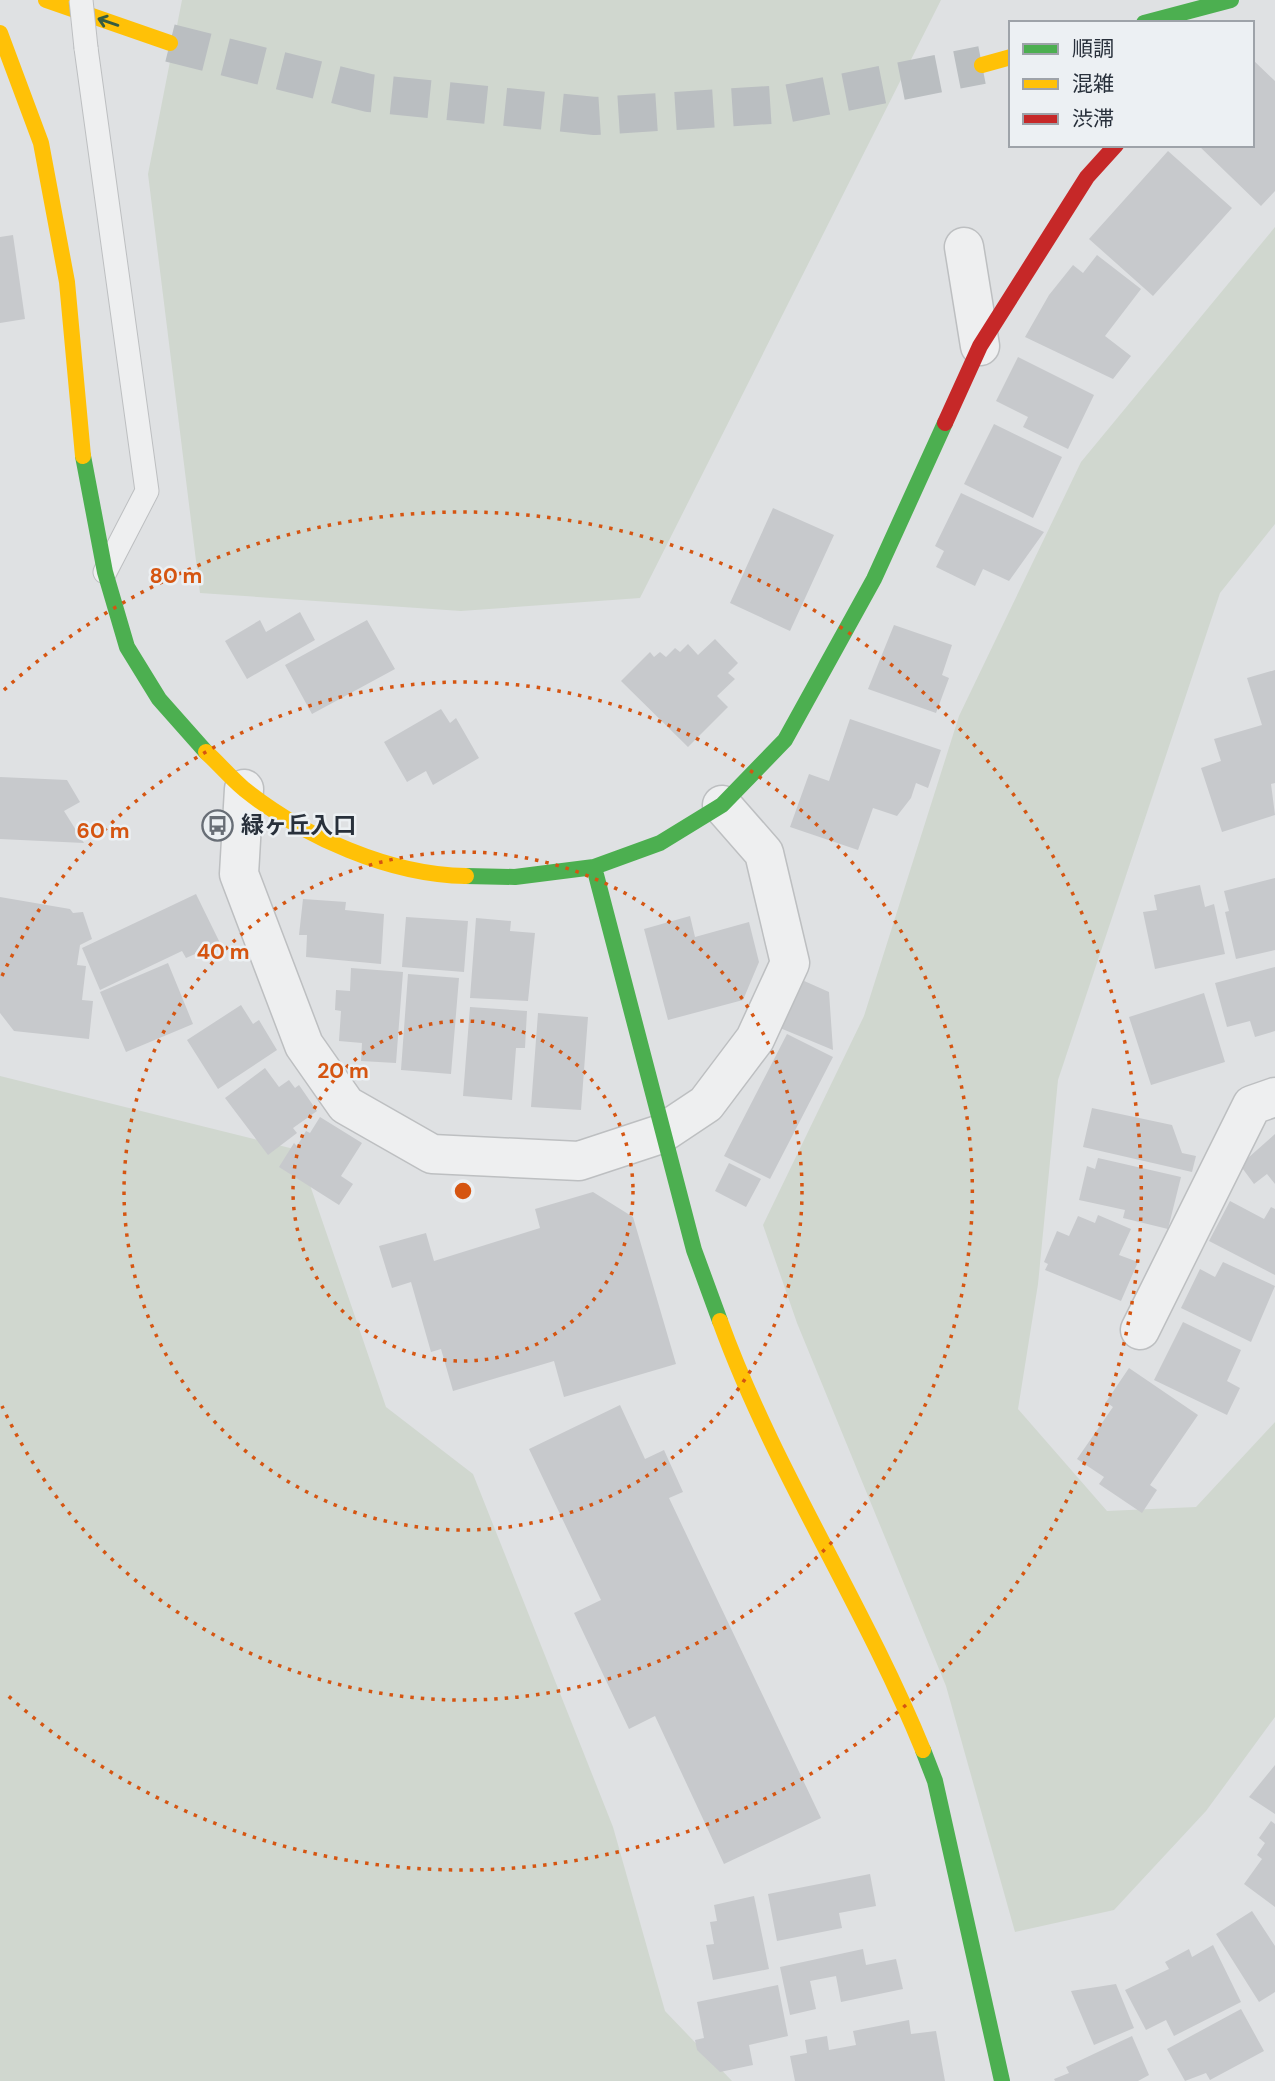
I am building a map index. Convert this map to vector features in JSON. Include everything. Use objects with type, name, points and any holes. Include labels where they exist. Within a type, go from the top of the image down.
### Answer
[{"type":"street","points":[[46,0],[170,43]]},
{"type":"street","points":[[1156,21],[1231,8],[1244,0]]},
{"type":"street","points":[[0,33],[41,143],[68,282],[84,470],[105,572],[127,647],[159,699],[201,747],[244,789],[298,825],[359,853],[434,876],[515,877],[594,867],[660,843],[722,805],[785,740],[874,579],[980,346],[1087,177],[1114,147]]},
{"type":"street","points":[[982,65],[1009,58]]},
{"type":"street","points":[[964,247],[980,346]]},
{"type":"street","points":[[244,789],[239,874],[304,1045],[346,1105],[432,1154],[579,1161],[662,1134],[706,1104],[755,1039],[790,963],[764,853],[722,805]]},
{"type":"street","points":[[594,867],[694,1250],[732,1352],[799,1498],[897,1687],[935,1781],[1002,2081]]},
{"type":"street","points":[[1140,1330],[1252,1105],[1275,1097]]},
{"type":"lane","points":[[81,0],[148,491],[105,572]]},
{"type":"shaded area","points":[[182,0],[941,0],[640,598],[461,611],[200,593],[148,174]]},
{"type":"shaded area","points":[[1275,227],[1275,524],[1220,593],[1058,1080],[1038,1284],[1018,1409],[1107,1511],[1196,1507],[1275,1422],[1275,1717],[1206,1811],[1114,1910],[1015,1932],[946,1686],[797,1323],[763,1225],[864,1016],[959,716],[1081,462]]},
{"type":"shaded area","points":[[0,1076],[298,1150],[386,1407],[473,1474],[613,1827],[665,2011],[732,2081],[0,2081]]},
{"type":"building","points":[[1254,61],[1275,81],[1275,191],[1261,206],[1200,147],[1254,147]]},
{"type":"building","points":[[1168,151],[1232,208],[1153,296],[1089,239]]},
{"type":"building","points":[[13,235],[25,319],[0,323],[0,237]]},
{"type":"building","points":[[1097,255],[1141,289],[1105,336],[1131,356],[1113,379],[1025,337],[1049,295],[1073,265],[1083,273]]},
{"type":"building","points":[[1018,357],[1094,395],[1068,449],[1023,427],[1028,417],[996,401]]},
{"type":"building","points":[[994,424],[1062,457],[1033,518],[964,484]]},
{"type":"building","points":[[961,493],[1044,532],[1009,581],[983,569],[975,586],[936,567],[944,551],[935,546]]},
{"type":"building","points":[[773,508],[834,535],[790,631],[730,603]]},
{"type":"building","points":[[300,612],[315,640],[247,679],[225,641],[260,620],[266,632]]},
{"type":"building","points":[[367,620],[395,669],[312,714],[285,665]]},
{"type":"building","points":[[894,625],[952,645],[942,675],[949,678],[936,713],[868,689]]},
{"type":"building","points":[[715,639],[738,663],[728,673],[735,679],[717,696],[728,707],[688,747],[621,681],[650,652],[654,657],[660,652],[666,657],[675,648],[680,652],[688,644],[698,655]]},
{"type":"building","points":[[1275,670],[1275,783],[1271,784],[1275,815],[1222,832],[1201,768],[1221,761],[1214,739],[1262,725],[1247,678]]},
{"type":"building","points":[[441,709],[450,723],[456,718],[479,758],[433,785],[426,771],[407,782],[384,742]]},
{"type":"building","points":[[850,719],[941,750],[928,788],[916,783],[911,798],[897,816],[873,808],[858,850],[790,827],[809,774],[829,781]]},
{"type":"building","points":[[0,777],[67,780],[80,802],[64,811],[84,843],[0,839]]},
{"type":"building","points":[[1275,878],[1275,950],[1236,959],[1225,912],[1229,911],[1224,891]]},
{"type":"building","points":[[1200,885],[1205,907],[1214,904],[1225,954],[1155,969],[1143,912],[1157,910],[1154,895]]},
{"type":"building","points":[[196,894],[220,943],[186,958],[182,951],[100,990],[82,948]]},
{"type":"building","points":[[0,897],[70,909],[73,913],[83,912],[92,939],[80,945],[77,965],[86,966],[82,1000],[93,1001],[89,1039],[14,1031],[0,1013]]},
{"type":"building","points":[[303,899],[346,902],[345,910],[384,914],[381,964],[306,957],[307,935],[299,935]]},
{"type":"building","points":[[690,916],[695,937],[749,922],[759,962],[743,1000],[668,1020],[644,929]]},
{"type":"building","points":[[406,917],[468,921],[464,972],[402,967]]},
{"type":"building","points":[[476,918],[511,921],[510,931],[535,933],[528,1001],[470,998]]},
{"type":"building","points":[[168,963],[193,1024],[126,1052],[100,992]]},
{"type":"building","points":[[1275,967],[1275,1031],[1255,1037],[1250,1021],[1227,1027],[1215,983]]},
{"type":"building","points":[[351,968],[403,972],[396,1063],[361,1061],[362,1043],[339,1041],[341,1011],[335,1010],[336,990],[350,991]]},
{"type":"building","points":[[408,974],[459,978],[451,1074],[401,1070]]},
{"type":"building","points":[[802,980],[829,992],[833,1050],[780,1028]]},
{"type":"building","points":[[1204,993],[1225,1062],[1151,1085],[1129,1017]]},
{"type":"building","points":[[241,1005],[253,1024],[259,1020],[277,1050],[218,1089],[187,1040]]},
{"type":"building","points":[[470,1007],[527,1011],[525,1048],[516,1048],[512,1100],[463,1096]]},
{"type":"building","points":[[538,1013],[588,1017],[581,1110],[531,1107]]},
{"type":"building","points":[[787,1034],[833,1057],[770,1179],[724,1156]]},
{"type":"building","points":[[265,1068],[279,1087],[289,1080],[295,1088],[299,1085],[317,1111],[293,1128],[297,1133],[268,1155],[225,1098]]},
{"type":"building","points":[[1092,1108],[1172,1125],[1182,1153],[1196,1156],[1192,1172],[1083,1147]]},
{"type":"building","points":[[320,1117],[362,1143],[341,1176],[353,1184],[339,1205],[279,1167],[294,1143],[297,1146],[306,1131],[310,1133]]},
{"type":"building","points":[[1275,1134],[1275,1184],[1267,1174],[1254,1184],[1240,1165]]},
{"type":"building","points":[[1098,1158],[1181,1177],[1168,1229],[1123,1218],[1125,1210],[1079,1200],[1087,1166],[1095,1169]]},
{"type":"building","points":[[729,1163],[761,1179],[746,1207],[715,1191]]},
{"type":"building","points":[[593,1192],[633,1217],[676,1364],[564,1397],[554,1361],[453,1391],[441,1349],[431,1352],[411,1282],[392,1288],[379,1246],[426,1233],[434,1261],[540,1228],[535,1209]]},
{"type":"building","points":[[1230,1201],[1264,1219],[1271,1207],[1275,1209],[1275,1275],[1209,1241]]},
{"type":"building","points":[[1098,1215],[1131,1229],[1119,1255],[1138,1262],[1121,1301],[1045,1270],[1048,1264],[1044,1262],[1057,1231],[1069,1236],[1078,1216],[1095,1223]]},
{"type":"building","points":[[1223,1262],[1275,1286],[1251,1342],[1181,1308],[1200,1269],[1215,1277]]},
{"type":"building","points":[[1183,1322],[1241,1350],[1227,1381],[1240,1388],[1227,1415],[1154,1380]]},
{"type":"building","points":[[1129,1368],[1198,1415],[1150,1485],[1157,1490],[1142,1513],[1099,1484],[1104,1477],[1077,1459],[1113,1407],[1106,1402]]},
{"type":"building","points":[[620,1405],[645,1459],[664,1450],[683,1492],[669,1498],[821,1818],[724,1864],[655,1716],[629,1729],[574,1613],[601,1600],[529,1449]]},
{"type":"building","points":[[1275,1765],[1275,1814],[1249,1797]]},
{"type":"building","points":[[1271,1821],[1275,1824],[1275,1907],[1244,1884],[1262,1859],[1257,1855],[1265,1843],[1259,1838]]},
{"type":"building","points":[[870,1874],[876,1906],[839,1913],[842,1928],[777,1941],[768,1894]]},
{"type":"building","points":[[754,1896],[769,1969],[713,1980],[706,1945],[714,1944],[710,1922],[717,1921],[714,1905]]},
{"type":"building","points":[[1252,1911],[1275,1946],[1275,1992],[1259,2002],[1216,1934]]},
{"type":"building","points":[[1213,1945],[1241,2002],[1174,2036],[1166,2020],[1146,2030],[1125,1990],[1169,1969],[1165,1962],[1189,1949],[1192,1957]]},
{"type":"building","points":[[863,1949],[866,1965],[896,1959],[903,1989],[841,2002],[836,1976],[810,1981],[816,2009],[790,2015],[780,1967]]},
{"type":"building","points":[[1116,1984],[1134,2028],[1094,2045],[1071,1991]]},
{"type":"building","points":[[778,1985],[788,2036],[749,2045],[753,2065],[720,2072],[697,2050],[695,2040],[704,2038],[697,2002]]},
{"type":"building","points":[[1241,2009],[1264,2051],[1210,2080],[1206,2073],[1185,2081],[1167,2049]]},
{"type":"building","points":[[909,2020],[911,2034],[936,2031],[945,2081],[795,2081],[790,2056],[807,2053],[805,2040],[827,2036],[829,2050],[856,2045],[853,2031]]},
{"type":"building","points":[[1132,2036],[1149,2075],[1138,2081],[1055,2081],[1054,2079],[1069,2073],[1066,2067]]},
{"type":"tunnel","points":[[170,43],[369,93],[595,116],[785,104],[982,65]]},
{"type":"traffic: fast","points":[[1152,21],[1231,0]]},
{"type":"traffic: fast","points":[[466,876],[515,877],[594,867],[660,843],[722,805],[785,740],[874,579],[945,423]]},
{"type":"traffic: fast","points":[[83,456],[105,572],[127,647],[159,699],[206,752]]},
{"type":"traffic: fast","points":[[594,867],[694,1250],[720,1321]]},
{"type":"traffic: fast","points":[[923,1750],[935,1781],[1002,2081]]},
{"type":"traffic: slow","points":[[46,0],[170,43]]},
{"type":"traffic: slow","points":[[0,33],[41,143],[67,282],[83,456]]},
{"type":"traffic: slow","points":[[982,65],[1009,58]]},
{"type":"traffic: slow","points":[[206,752],[244,789],[293,823],[321,837],[378,861],[437,874],[466,876]]},
{"type":"traffic: slow","points":[[720,1321],[766,1430],[874,1642],[923,1750]]},
{"type":"traffic: jam","points":[[945,423],[980,346],[1087,177],[1114,147]]},
{"type":"place","name":"緑ヶ丘入口","points":[[218,825]]}]
